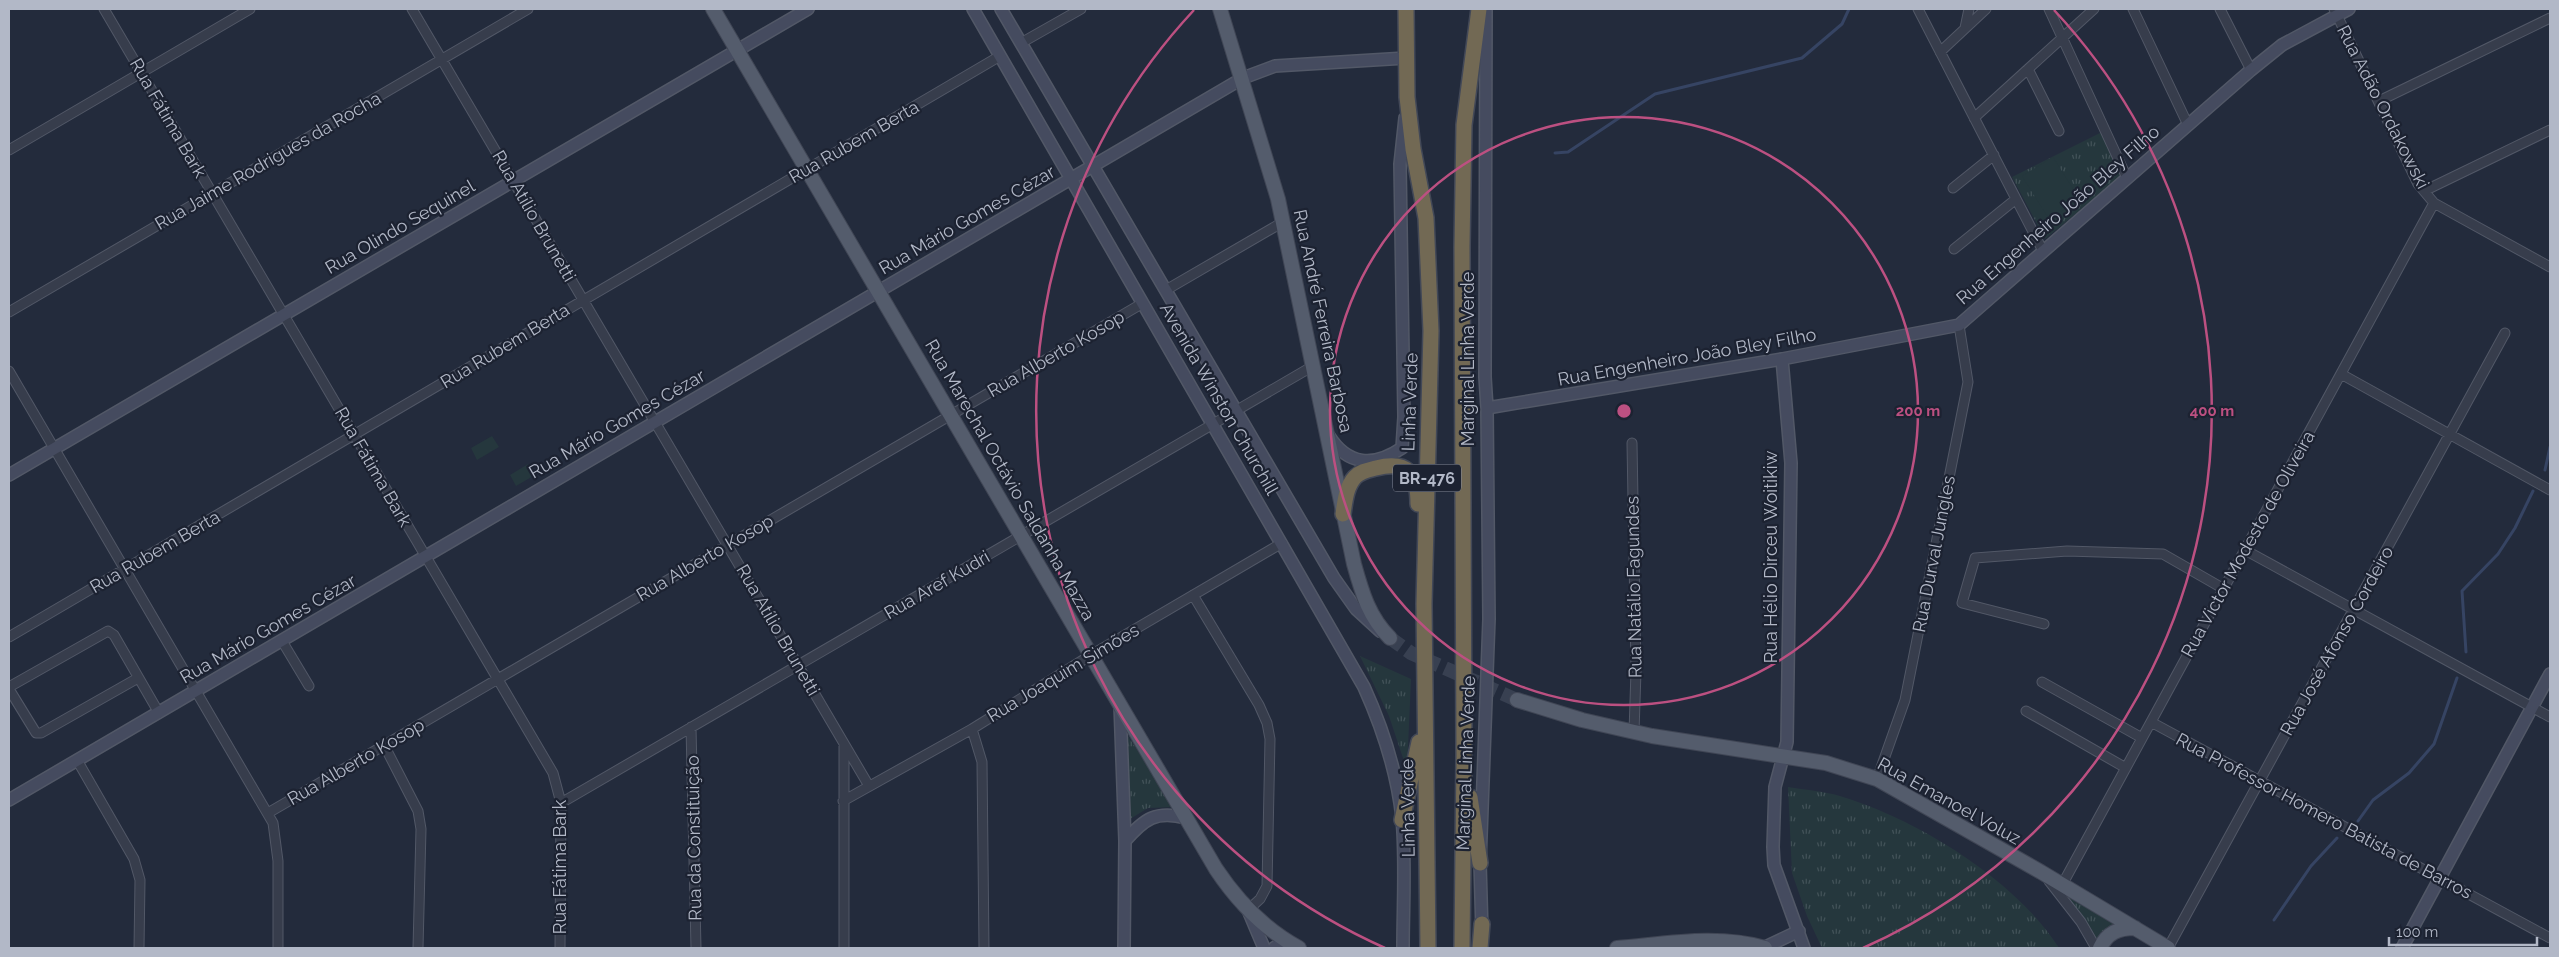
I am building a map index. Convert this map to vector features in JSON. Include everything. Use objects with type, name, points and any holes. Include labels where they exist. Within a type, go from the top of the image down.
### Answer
[{"type":"highway","name":"Linha Verde","points":[[1406,9],[1407,97],[1428,241],[1431,331],[1424,604],[1428,948]]},
{"type":"highway","name":"BR-476","points":[[1462,948],[1464,755],[1462,247],[1464,134],[1470,68],[1479,9]]},
{"type":"highway","points":[[1343,514],[1348,488],[1354,478],[1362,471],[1388,465],[1403,466],[1412,474],[1418,491],[1419,588],[1424,604]]},
{"type":"highway","points":[[1402,820],[1424,719]]},
{"type":"highway","points":[[1464,755],[1480,863]]},
{"type":"highway","points":[[1481,948],[1482,924]]},
{"type":"main road","name":"Rua Marechal Octávio Saldanha Mazza","points":[[713,9],[1216,869],[1248,910],[1280,944],[1299,948]]},
{"type":"main road","name":"Rua André Ferreira Barbosa","points":[[1220,9],[1269,162],[1343,514],[1363,599],[1373,618],[1390,638]]},
{"type":"main road","name":"Rua Emanoel Voluz","points":[[1517,700],[1568,716],[1634,732],[1826,762],[1877,779],[2062,884],[2168,948]]},
{"type":"main road","points":[[2098,948],[2112,933],[2123,928],[2135,928]]},
{"type":"main road","points":[[1617,948],[1710,941],[1742,942],[1764,948]]},
{"type":"street","name":"Rua Fátima Bark","points":[[104,9],[553,773],[561,803],[560,948]]},
{"type":"street","points":[[9,150],[250,9]]},
{"type":"street","name":"Rua Atílio Brunetti","points":[[412,9],[869,786]]},
{"type":"street","name":"Rua Jaime Rodrigues da Rocha","points":[[9,312],[528,9]]},
{"type":"street","name":"Rua Olindo Sequinel","points":[[9,475],[808,9]]},
{"type":"street","name":"Avenida Winston Churchill","points":[[973,9],[1356,670],[1375,709],[1391,760],[1402,820]]},
{"type":"street","name":"Avenida Winston Churchill","points":[[1001,9],[1345,596],[1366,620],[1390,638]]},
{"type":"street","points":[[1021,43],[1081,9]]},
{"type":"street","name":"Marginal Linha Verde","points":[[1482,924],[1480,863],[1489,619],[1487,408],[1484,377],[1486,9]]},
{"type":"street","points":[[1918,9],[2043,251]]},
{"type":"street","points":[[1965,29],[1969,9]]},
{"type":"street","points":[[1940,52],[1986,9]]},
{"type":"street","points":[[2049,9],[2127,178]]},
{"type":"street","points":[[1974,118],[2094,9]]},
{"type":"street","points":[[2132,9],[2188,125]]},
{"type":"street","points":[[2220,9],[2250,70]]},
{"type":"street","name":"Rua Engenheiro João Bley Filho","points":[[1487,408],[1782,359],[1959,325],[2250,70],[2282,45],[2336,12],[2349,9]]},
{"type":"street","name":"Rua Adão Ordakowski","points":[[2336,12],[2418,184],[2434,204]]},
{"type":"street","points":[[2379,101],[2550,18]]},
{"type":"street","name":"Rua Rubem Berta","points":[[9,637],[1000,56]]},
{"type":"street","name":"Rua Mário Gomes Cézar","points":[[9,800],[1243,78],[1275,66],[1406,58]]},
{"type":"street","points":[[2028,69],[2059,131]]},
{"type":"street","points":[[1327,432],[1336,447],[1351,458],[1360,460],[1369,461],[1387,458],[1402,448],[1404,416],[1400,164],[1407,97]]},
{"type":"street","points":[[2424,191],[2550,130]]},
{"type":"street","points":[[1953,188],[1994,155]]},
{"type":"street","points":[[1954,249],[2016,199]]},
{"type":"street","points":[[2434,204],[2550,267]]},
{"type":"street","name":"Rua Victor Modesto de Oliveira","points":[[2062,884],[2434,204]]},
{"type":"street","points":[[1166,290],[1283,222]]},
{"type":"street","name":"Rua Alberto Kosop","points":[[268,812],[1143,303]]},
{"type":"street","name":"Rua Durval Jungles","points":[[1877,779],[1904,700],[1968,382],[1959,325]]},
{"type":"street","name":"Rua José Afonso Cordeiro","points":[[2168,948],[2505,333]]},
{"type":"street","name":"Rua Hélio Dirceu Woitikiw","points":[[1782,359],[1791,463],[1788,742],[1774,794],[1772,846],[1774,865],[1804,948]]},
{"type":"street","name":"Rua Aref Kudri","points":[[561,803],[1313,366]]},
{"type":"street","points":[[9,371],[268,812],[273,823],[278,848],[278,948]]},
{"type":"street","points":[[2341,374],[2550,490]]},
{"type":"street","name":"Rua Natálio Fagundes","points":[[1632,443],[1636,671],[1634,732]]},
{"type":"street","name":"Rua Joaquim Simões","points":[[843,801],[972,729],[1091,655],[1282,543]]},
{"type":"street","points":[[2245,550],[2550,717]]},
{"type":"street","points":[[2044,624],[1962,604],[1975,558],[2067,551],[2163,554],[2224,589]]},
{"type":"street","points":[[1193,595],[1259,706],[1270,739],[1267,886],[1260,899],[1248,910],[1264,948]]},
{"type":"street","points":[[138,678],[41,733],[36,733],[9,688],[108,630],[114,635],[158,713]]},
{"type":"street","points":[[282,641],[309,686]]},
{"type":"street","points":[[2402,948],[2550,674]]},
{"type":"street","points":[[2042,682],[2142,738]]},
{"type":"street","points":[[1120,706],[1125,842],[1124,948]]},
{"type":"street","points":[[2026,711],[2126,768]]},
{"type":"street","name":"Rua Professor Homero Batista de Barros","points":[[2151,722],[2550,938]]},
{"type":"street","name":"Rua da Constituição","points":[[692,727],[696,948]]},
{"type":"street","points":[[972,729],[982,762],[984,948]]},
{"type":"street","points":[[844,743],[844,948]]},
{"type":"street","points":[[384,745],[418,811],[421,829],[418,948]]},
{"type":"street","points":[[77,760],[134,859],[140,880],[139,948]]},
{"type":"street","points":[[1125,842],[1139,825],[1153,816],[1172,814],[1186,818]]},
{"type":"street","points":[[1402,820],[1403,948]]},
{"type":"street","points":[[2041,872],[2077,916],[2098,948]]},
{"type":"street","points":[[1764,948],[1799,931]]},
{"type":"green space","points":[[2102,132],[2123,175],[2045,239],[2012,177]]},
{"type":"green space","points":[[2053,157],[2080,200],[2049,219],[2022,176]]},
{"type":"green space","points":[[492,436],[499,447],[477,460],[471,448]]},
{"type":"green space","points":[[528,464],[535,475],[516,486],[510,475]]},
{"type":"green space","points":[[1360,656],[1411,679],[1407,770],[1389,716]]},
{"type":"green space","points":[[1128,736],[1174,807],[1148,808],[1130,819]]},
{"type":"green space","points":[[1788,787],[1840,796],[1870,806],[1932,836],[1991,876],[2040,923],[2059,948],[1822,948],[1807,916],[1792,873]]},
{"type":"green space","points":[[2070,893],[2125,925],[2098,943],[2067,897]]},
{"type":"waterway","points":[[1555,153],[1568,152],[1655,94],[1802,58],[1842,24],[1849,9]]},
{"type":"waterway","points":[[2545,470],[2550,447]]},
{"type":"waterway","points":[[2466,652],[2462,591],[2498,554],[2515,528],[2533,491]]},
{"type":"waterway","points":[[2358,821],[2373,800],[2409,773],[2434,744],[2457,678]]},
{"type":"waterway","points":[[2274,920],[2311,866],[2337,838]]},
{"type":"tunnel","points":[[1390,638],[1411,653],[1517,700]]}]
